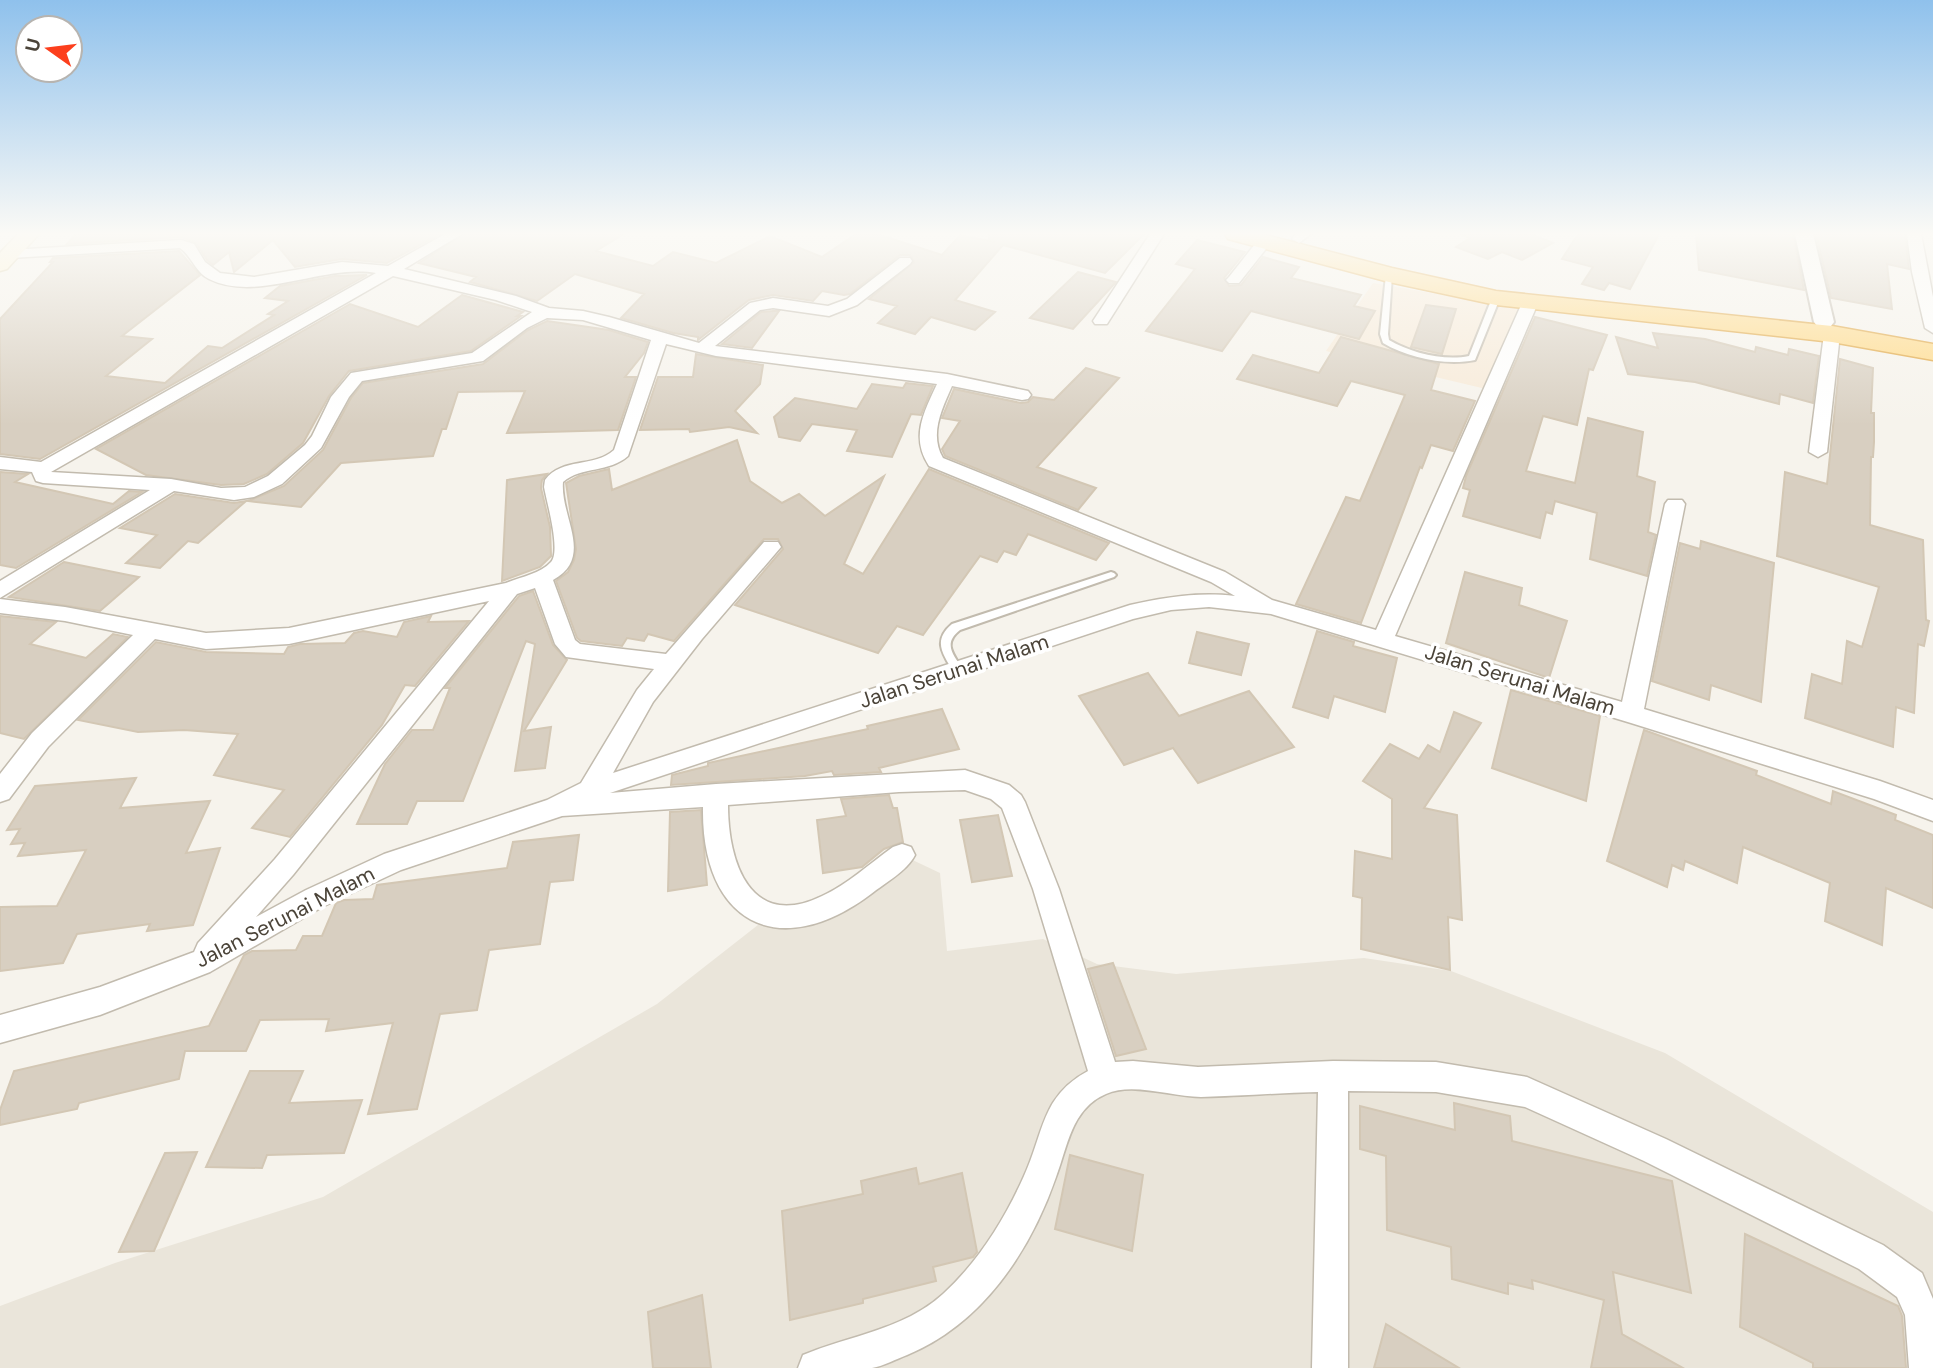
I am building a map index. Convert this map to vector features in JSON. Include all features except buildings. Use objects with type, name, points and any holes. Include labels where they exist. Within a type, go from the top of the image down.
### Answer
[{"type":"highway","points":[[1515,298],[1530,303],[1828,328],[1933,352]]},
{"type":"highway","points":[[1552,298],[1933,340]]},
{"type":"street","points":[[346,298],[44,468],[41,473],[43,477],[171,485],[238,495],[262,490],[304,456],[320,438],[344,388],[356,377],[477,358],[492,350],[531,318],[547,313]]},
{"type":"street","points":[[505,298],[547,313],[579,315],[702,349],[947,379],[1022,395]]},
{"type":"street","points":[[702,349],[755,306],[773,303],[829,311],[857,298]]},
{"type":"street","points":[[1101,321],[1116,298]]},
{"type":"street","points":[[1818,452],[1828,328],[1820,298]]},
{"type":"street","points":[[1925,298],[1933,328]]},
{"type":"street","points":[[1383,639],[1530,303]]},
{"type":"street","points":[[0,606],[65,614],[206,641],[289,636],[510,589],[542,578],[556,569],[564,560],[566,552],[553,487],[554,480],[568,471],[610,463],[622,452],[660,337]]},
{"type":"street","points":[[947,379],[928,423],[926,443],[936,463],[1218,577],[1272,607]]},
{"type":"street","points":[[0,463],[44,468]]},
{"type":"street","points":[[0,591],[171,485]]},
{"type":"street","points":[[1631,714],[1675,505]]},
{"type":"street","points":[[590,790],[645,696],[771,547]]},
{"type":"street","points":[[542,578],[566,644],[574,651],[671,663]]},
{"type":"street","points":[[200,963],[284,867],[510,589]]},
{"type":"street","name":"Jalan Serunai Malam","points":[[0,1029],[100,1001],[200,963],[315,898],[393,862],[555,808],[590,790],[1130,612],[1171,603],[1209,600],[1272,607],[1631,714],[1880,791],[1933,811]]},
{"type":"street","points":[[0,792],[40,740],[152,629]]},
{"type":"street","points":[[555,808],[716,794],[965,779],[1000,792],[1012,802],[1046,889],[1105,1078]]},
{"type":"street","points":[[716,794],[718,844],[724,866],[738,892],[750,906],[768,916],[803,915],[832,905],[902,855]]},
{"type":"street","points":[[816,1368],[894,1342],[939,1320],[974,1287],[1009,1237],[1038,1182],[1062,1115],[1076,1095],[1105,1078],[1133,1076],[1198,1082],[1333,1076],[1436,1077],[1527,1092],[1655,1150],[1871,1257],[1910,1285],[1922,1315],[1927,1368]]},
{"type":"street","points":[[1330,1368],[1333,1076]]},
{"type":"lane","points":[[1389,298],[1384,334],[1386,341],[1399,349],[1460,361],[1472,358],[1496,298]]},
{"type":"lane","points":[[958,670],[945,649],[944,640],[947,633],[956,627],[1111,575]]},
{"type":"shaded area","points":[[1363,298],[1460,298],[1519,308],[1486,389],[1326,351]]},
{"type":"shaded area","points":[[902,855],[940,873],[947,951],[1043,939],[1097,964],[1176,974],[1364,958],[1451,971],[1665,1053],[1933,1212],[1933,1368],[0,1368],[0,1306],[115,1263],[323,1197],[657,1004],[768,917],[802,915]]}]
